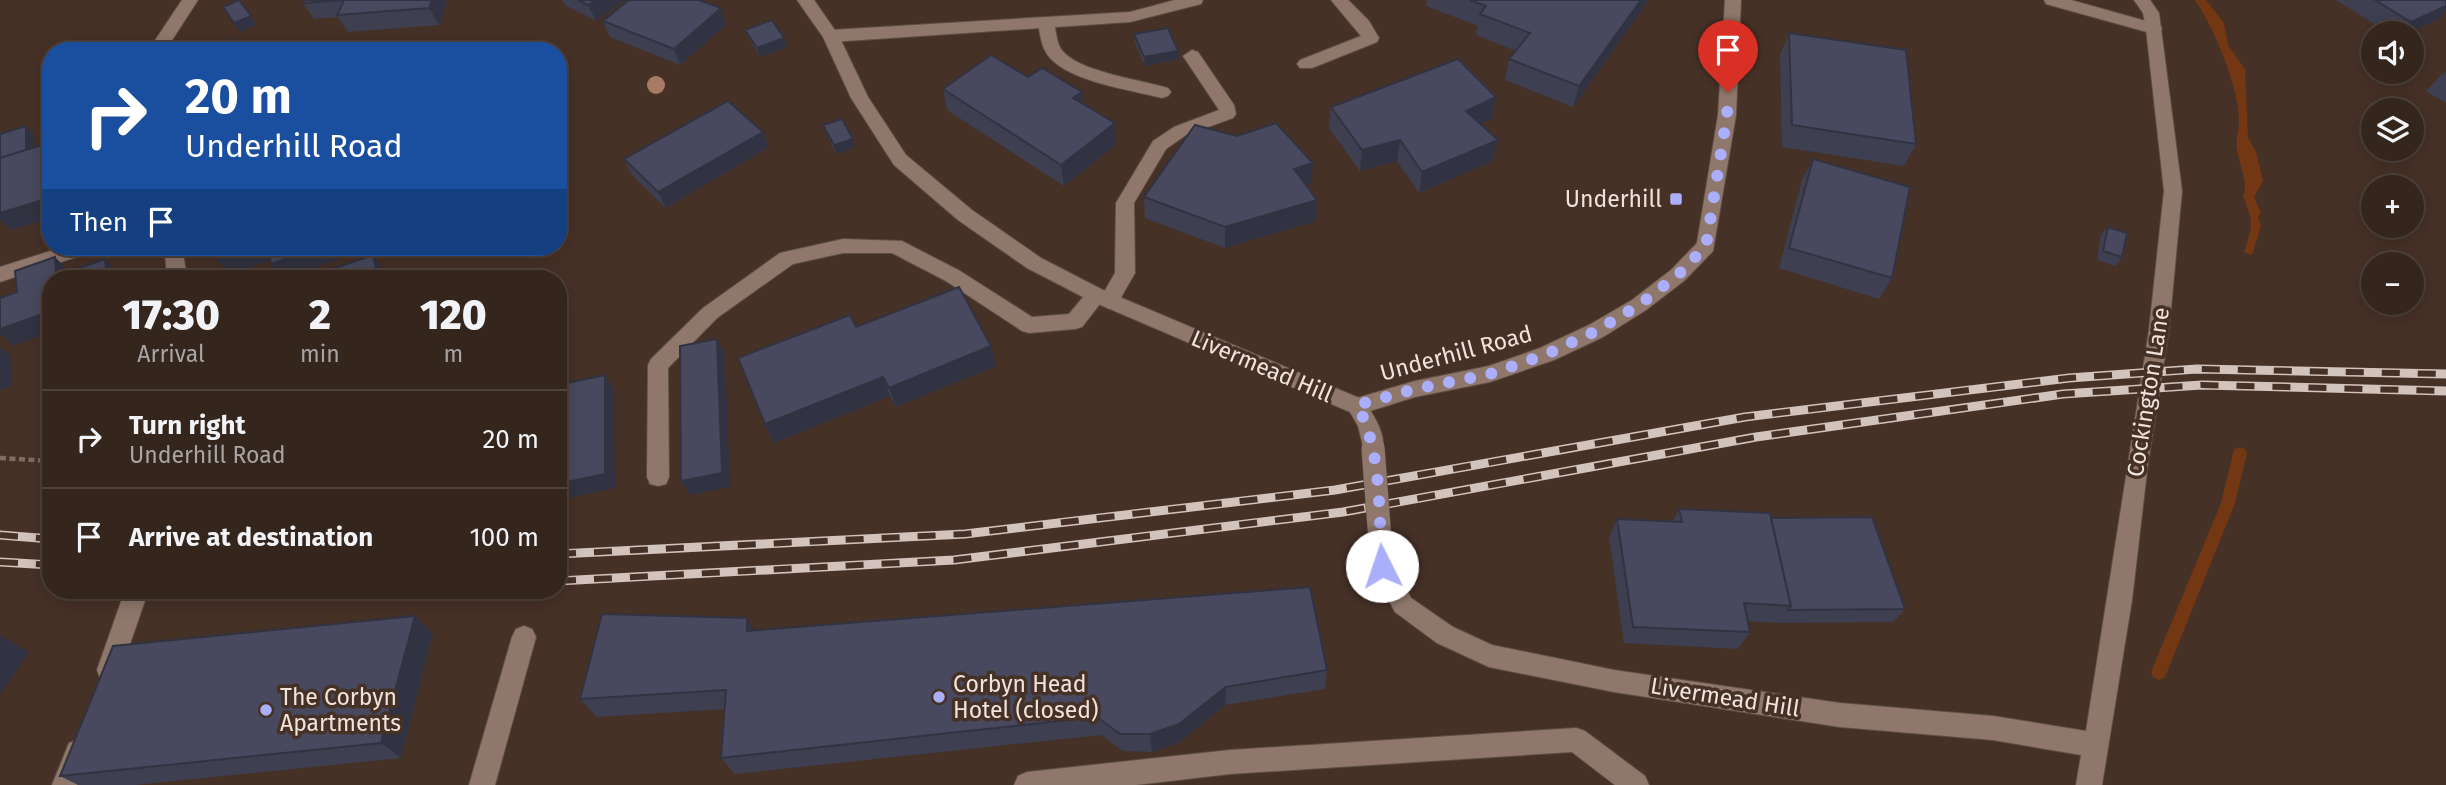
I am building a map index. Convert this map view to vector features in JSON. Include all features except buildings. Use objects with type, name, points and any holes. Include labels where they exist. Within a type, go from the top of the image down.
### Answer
[{"type":"street","points":[[162,42],[190,0]]},
{"type":"street","name":"Livermead Hill","points":[[805,0],[831,36],[860,99],[900,160],[965,215],[1034,263],[1102,298],[1357,405],[1368,425],[1373,448],[1382,566],[1403,606],[1445,635],[1489,656],[1614,681],[1827,713],[1993,728],[2095,745]]},
{"type":"street","points":[[831,36],[1130,17],[1195,0]]},
{"type":"street","points":[[1306,64],[1371,38],[1363,25],[1339,0]]},
{"type":"street","name":"Underhill Road","points":[[1357,405],[1415,389],[1490,374],[1547,354],[1596,331],[1639,305],[1678,275],[1706,246],[1727,115],[1733,0]]},
{"type":"street","points":[[2052,0],[2154,29]]},
{"type":"street","name":"Cockington Lane","points":[[2089,785],[2120,600],[2137,463],[2159,330],[2173,191],[2154,29],[2151,13],[2142,0]]},
{"type":"street","points":[[1046,22],[1051,46],[1057,56],[1075,66],[1162,92]]},
{"type":"street","points":[[658,477],[658,365],[710,313],[788,258],[843,246],[895,246],[953,276],[1029,325],[1075,321],[1102,298],[1125,273],[1125,203],[1159,145],[1180,131],[1227,114],[1228,110],[1192,56]]},
{"type":"street","points":[[0,275],[58,256]]},
{"type":"street","points":[[103,686],[134,599]]},
{"type":"street","points":[[482,785],[524,637]]},
{"type":"street","points":[[65,785],[84,736]]},
{"type":"street","points":[[1027,785],[1230,762],[1576,740],[1636,785]]},
{"type":"path","points":[[0,458],[42,460]]},
{"type":"shaded area","points":[[2195,0],[2206,0],[2224,23],[2228,45],[2245,69],[2248,138],[2256,152],[2263,181],[2254,197],[2261,213],[2258,216],[2261,226],[2252,255],[2244,252],[2251,224],[2243,196],[2245,191],[2238,155],[2239,122],[2235,93],[2218,42]]},
{"type":"waterway","points":[[2159,672],[2228,503],[2240,453]]},
{"type":"railway","points":[[567,554],[965,534],[1335,490],[1745,417],[2069,378],[2197,369],[2446,374]]},
{"type":"railway","points":[[567,581],[954,560],[1343,512],[1756,437],[2063,394],[2202,385],[2446,391]]},
{"type":"railway","points":[[0,535],[42,538]]},
{"type":"railway","points":[[0,562],[42,564]]},
{"type":"place","name":"Underhill","points":[[1676,199]]},
{"type":"place","name":"Corbyn Head Hotel (closed)","points":[[939,697]]},
{"type":"place","name":"The Corbyn Apartments","points":[[266,710]]},
{"type":"route","points":[[1382,566],[1373,448],[1368,425],[1357,405],[1415,389],[1490,374],[1547,354],[1596,331],[1639,305],[1678,275],[1706,246],[1727,115],[1728,92]]}]
